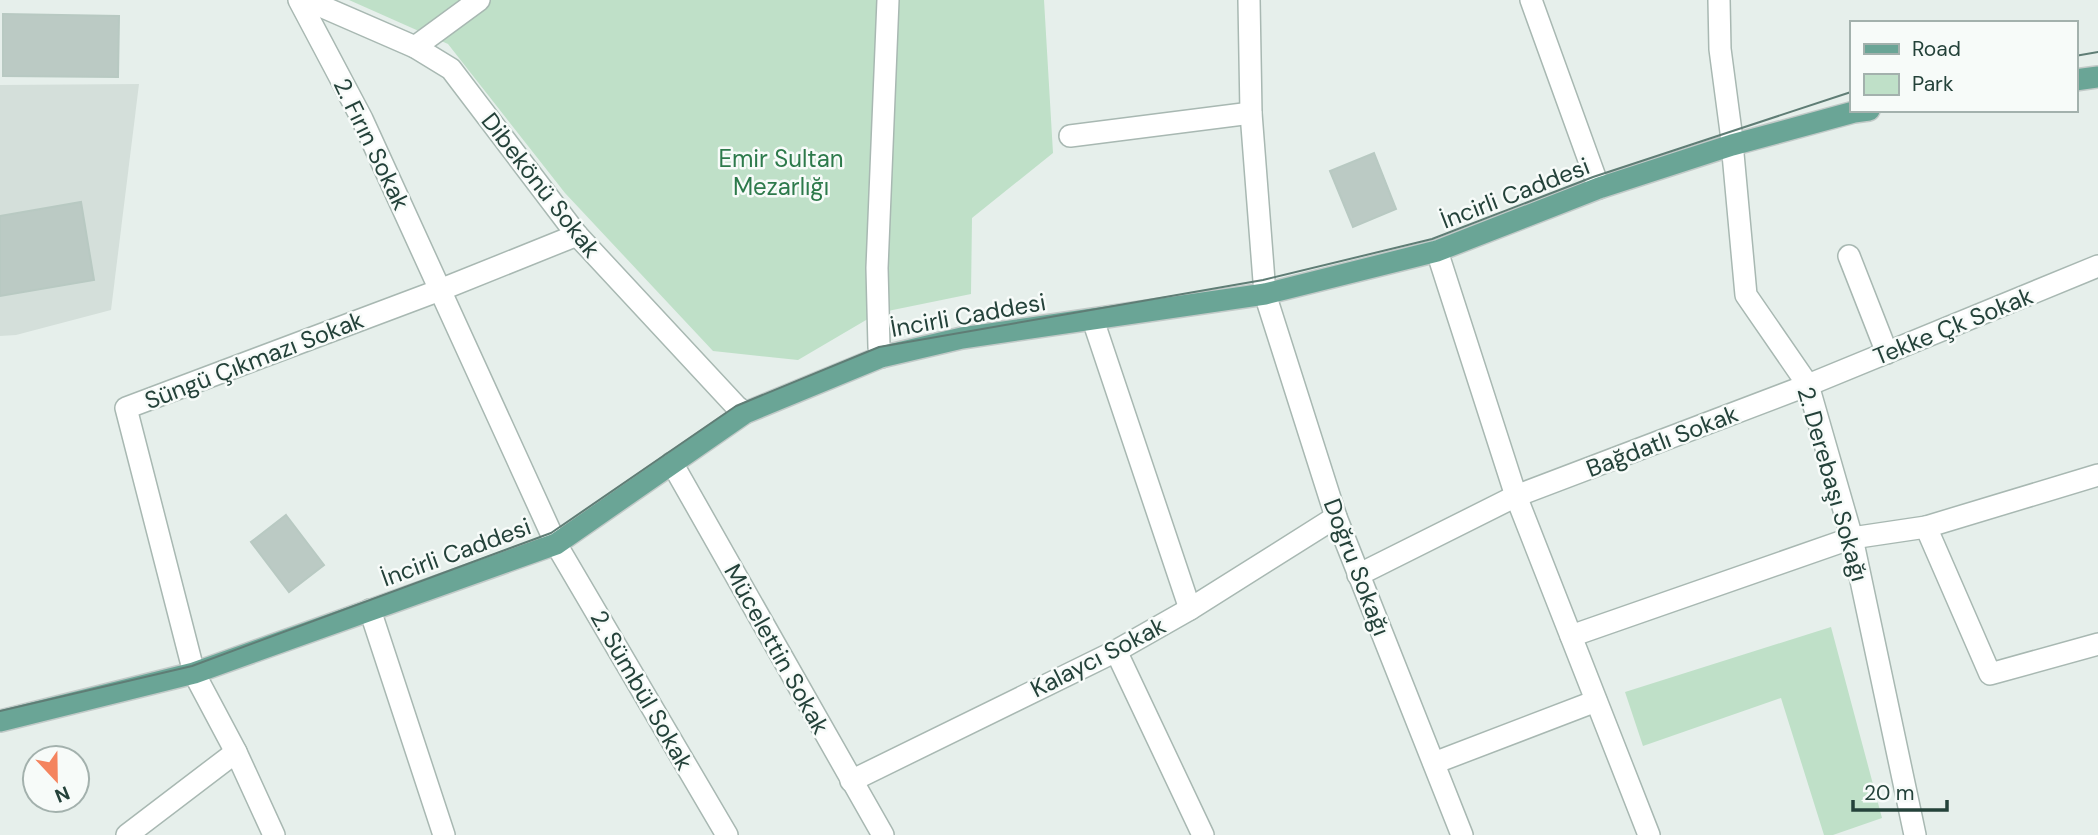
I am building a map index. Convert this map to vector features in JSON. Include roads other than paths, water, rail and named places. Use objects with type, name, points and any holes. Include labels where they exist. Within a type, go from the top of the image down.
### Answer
[{"type":"main road","points":[[2077,80],[2098,77]]},
{"type":"main road","name":"İncirli Caddesi","points":[[0,721],[194,673],[556,544],[745,413],[881,357],[962,338],[1265,294],[1437,251],[1599,188],[1731,145],[1854,112]]},
{"type":"street","name":"2. Fırın Sokak","points":[[299,0],[362,119],[556,544]]},
{"type":"street","name":"Dibekönü Sokak","points":[[307,0],[415,47],[451,69],[577,235],[726,396],[745,413]]},
{"type":"street","points":[[415,47],[479,0]]},
{"type":"street","points":[[881,357],[877,268],[888,0]]},
{"type":"street","name":"Doğru Sokağı","points":[[1249,0],[1251,113],[1265,294],[1336,517],[1462,835]]},
{"type":"street","points":[[1531,0],[1599,188]]},
{"type":"street","name":"2. Derebaşı Sokağı","points":[[1719,0],[1720,49],[1746,295],[1808,385],[1852,538],[1915,835]]},
{"type":"street","points":[[1070,136],[1251,113]]},
{"type":"street","points":[[440,290],[577,235]]},
{"type":"street","points":[[1437,251],[1516,496],[1649,835]]},
{"type":"street","points":[[1849,256],[1887,352]]},
{"type":"street","name":"Tekke Çk Sokak","points":[[1808,385],[2098,266]]},
{"type":"street","name":"Süngü Çıkmazı Sokak","points":[[194,673],[126,408],[440,290]]},
{"type":"street","points":[[1093,320],[1190,609]]},
{"type":"street","name":"Bağdatlı Sokak","points":[[1358,575],[1516,496],[1808,385]]},
{"type":"street","name":"Mücelettin Sokak","points":[[672,463],[883,835]]},
{"type":"street","points":[[1571,636],[1852,538],[1926,527],[2098,475]]},
{"type":"street","name":"Kalaycı Sokak","points":[[851,781],[1116,651],[1190,609],[1336,517]]},
{"type":"street","points":[[1926,527],[1990,674],[2098,644]]},
{"type":"street","name":"2. Sümbül Sokak","points":[[556,544],[727,835]]},
{"type":"street","points":[[370,610],[444,835]]},
{"type":"street","points":[[1116,651],[1203,835]]},
{"type":"street","points":[[194,673],[236,752],[274,835]]},
{"type":"street","points":[[1434,763],[1597,701]]},
{"type":"street","points":[[127,835],[236,752]]},
{"type":"tram line","points":[[2077,56],[2098,52]]},
{"type":"tram line","points":[[0,711],[192,666],[551,533],[736,406],[879,347],[1263,280],[1432,239],[1593,177],[1850,92]]},
{"type":"park label","name":"Emir Sultan Mezarlığı","points":[[781,172]]}]
